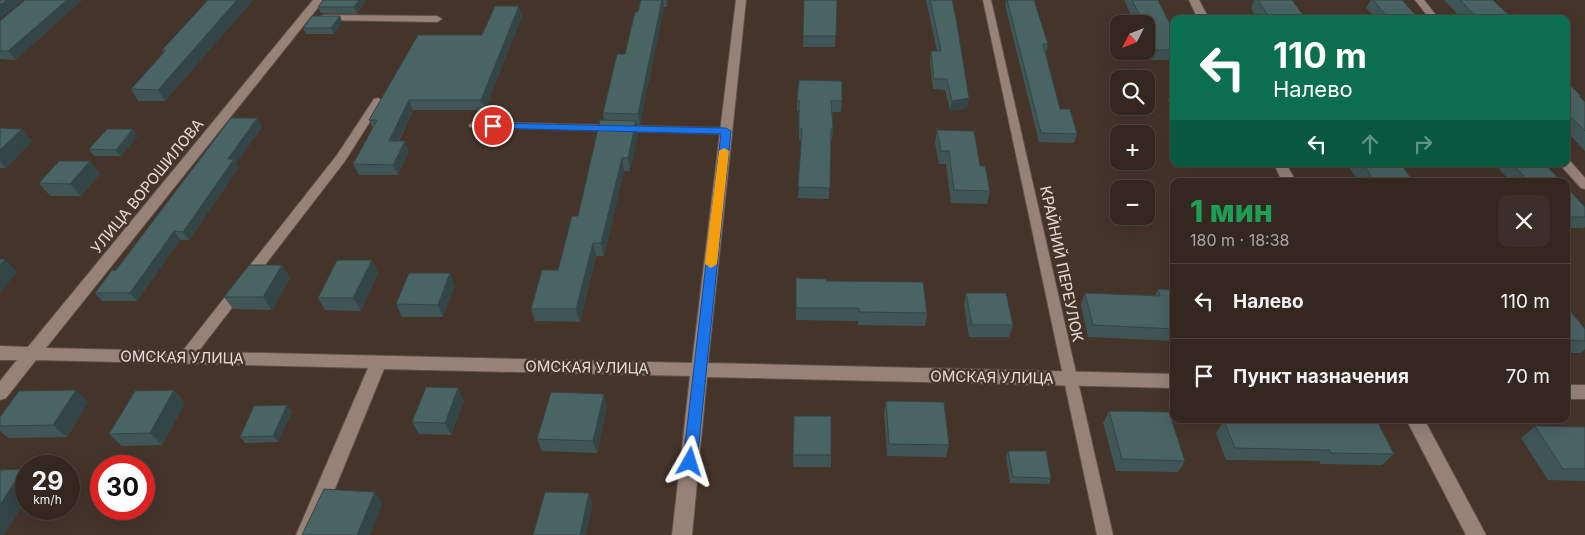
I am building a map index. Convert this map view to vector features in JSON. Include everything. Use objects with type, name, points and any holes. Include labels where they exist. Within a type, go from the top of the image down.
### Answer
[{"type":"street","name":"УЛИЦА ВОРОШИЛОВА","points":[[0,392],[319,0]]},
{"type":"street","points":[[682,535],[741,0]]},
{"type":"street","points":[[1194,0],[1202,15]]},
{"type":"street","name":"ОМСКАЯ УЛИЦА","points":[[0,353],[1170,381]]},
{"type":"street","points":[[306,535],[379,362]]},
{"type":"street","points":[[1570,392],[1585,392]]},
{"type":"street","points":[[1416,423],[1476,535]]},
{"type":"lane","name":"КРАЙНИЙ ПЕРЕУЛОК","points":[[987,0],[1105,535]]},
{"type":"lane","points":[[1418,0],[1431,15]]},
{"type":"lane","points":[[304,18],[437,19]]},
{"type":"lane","points":[[186,357],[341,158],[378,101]]},
{"type":"lane","points":[[474,125],[726,131]]},
{"type":"lane","points":[[1569,167],[1585,185]]},
{"type":"building","points":[[0,0],[7,0],[0,5]]},
{"type":"building","points":[[25,0],[67,0],[8,51],[0,51],[0,21]]},
{"type":"building","points":[[208,0],[237,0],[158,90],[131,89],[166,50],[162,50]]},
{"type":"building","points":[[323,0],[359,0],[354,7],[318,7]]},
{"type":"building","points":[[641,0],[662,0],[638,114],[603,113],[617,54],[625,54],[635,12],[638,12]]},
{"type":"building","points":[[804,0],[837,0],[836,36],[803,36]]},
{"type":"building","points":[[930,0],[952,0],[969,98],[952,101],[947,79],[934,79],[931,51],[941,51]]},
{"type":"building","points":[[1007,0],[1034,0],[1048,44],[1043,44],[1060,109],[1070,109],[1077,134],[1041,133]]},
{"type":"building","points":[[1132,0],[1158,0],[1170,24],[1170,50],[1156,50],[1155,15],[1140,15]]},
{"type":"building","points":[[1258,0],[1292,0],[1303,15],[1267,15]]},
{"type":"building","points":[[1373,0],[1402,0],[1415,15],[1386,15]]},
{"type":"building","points":[[1460,0],[1493,0],[1509,15],[1474,15]]},
{"type":"building","points":[[495,6],[519,6],[481,100],[409,100],[389,141],[405,141],[393,165],[353,164],[377,120],[369,120],[418,35],[482,35]]},
{"type":"building","points":[[312,16],[340,16],[331,28],[303,28]]},
{"type":"building","points":[[799,80],[842,81],[842,101],[831,101],[833,129],[831,129],[830,188],[798,187],[802,129],[799,129],[799,100],[797,100]]},
{"type":"building","points":[[1570,85],[1585,102],[1585,131],[1570,116]]},
{"type":"building","points":[[231,118],[257,118],[228,159],[234,159],[183,232],[174,231],[130,293],[95,293],[112,270],[116,270]]},
{"type":"building","points":[[600,120],[636,121],[628,158],[622,158],[601,243],[593,243],[576,309],[531,309],[542,270],[558,270],[572,216],[578,216]]},
{"type":"building","points":[[0,128],[22,129],[0,150]]},
{"type":"building","points":[[107,129],[133,129],[116,150],[89,149]]},
{"type":"building","points":[[937,130],[974,131],[980,166],[985,166],[990,191],[954,190],[949,151],[941,151]]},
{"type":"building","points":[[59,161],[90,161],[70,184],[39,183]]},
{"type":"building","points":[[1365,167],[1403,167],[1411,178],[1372,178]]},
{"type":"building","points":[[1516,167],[1548,167],[1558,178],[1525,178]]},
{"type":"building","points":[[1570,191],[1585,207],[1585,217],[1570,217]]},
{"type":"building","points":[[337,260],[372,260],[353,298],[318,298]]},
{"type":"building","points":[[249,265],[282,265],[263,297],[224,297]]},
{"type":"building","points":[[409,273],[450,273],[438,305],[396,304]]},
{"type":"building","points":[[796,278],[826,279],[826,281],[923,282],[927,313],[859,312],[859,308],[796,308]]},
{"type":"building","points":[[1158,289],[1170,290],[1170,329],[1093,325],[1085,293],[1160,296]]},
{"type":"building","points":[[966,293],[1006,293],[1013,325],[972,325]]},
{"type":"building","points":[[1570,311],[1585,329],[1585,341],[1570,340]]},
{"type":"building","points":[[426,387],[458,388],[445,423],[412,422]]},
{"type":"building","points":[[76,390],[53,425],[0,426],[0,417],[19,391]]},
{"type":"building","points":[[174,390],[150,433],[109,434],[135,391]]},
{"type":"building","points":[[551,392],[604,394],[593,441],[537,439]]},
{"type":"building","points":[[886,401],[944,402],[949,445],[889,444]]},
{"type":"building","points":[[287,405],[273,436],[240,437],[254,406]]},
{"type":"building","points":[[1109,411],[1169,412],[1170,423],[1173,423],[1185,461],[1122,459]]},
{"type":"building","points":[[794,416],[831,416],[831,455],[793,455]]},
{"type":"building","points":[[1225,423],[1378,423],[1394,454],[1331,453],[1330,450],[1235,448]]},
{"type":"building","points":[[1535,426],[1585,427],[1585,469],[1563,469]]},
{"type":"building","points":[[1008,451],[1046,451],[1051,478],[1013,477]]},
{"type":"building","points":[[15,469],[15,482],[0,505],[0,470]]},
{"type":"building","points":[[324,489],[375,492],[357,535],[302,535]]},
{"type":"building","points":[[545,492],[589,493],[580,535],[533,535]]},
{"type":"slow traffic","points":[[711,264],[724,151]]},
{"type":"route","points":[[493,126],[726,131],[690,462]]}]
